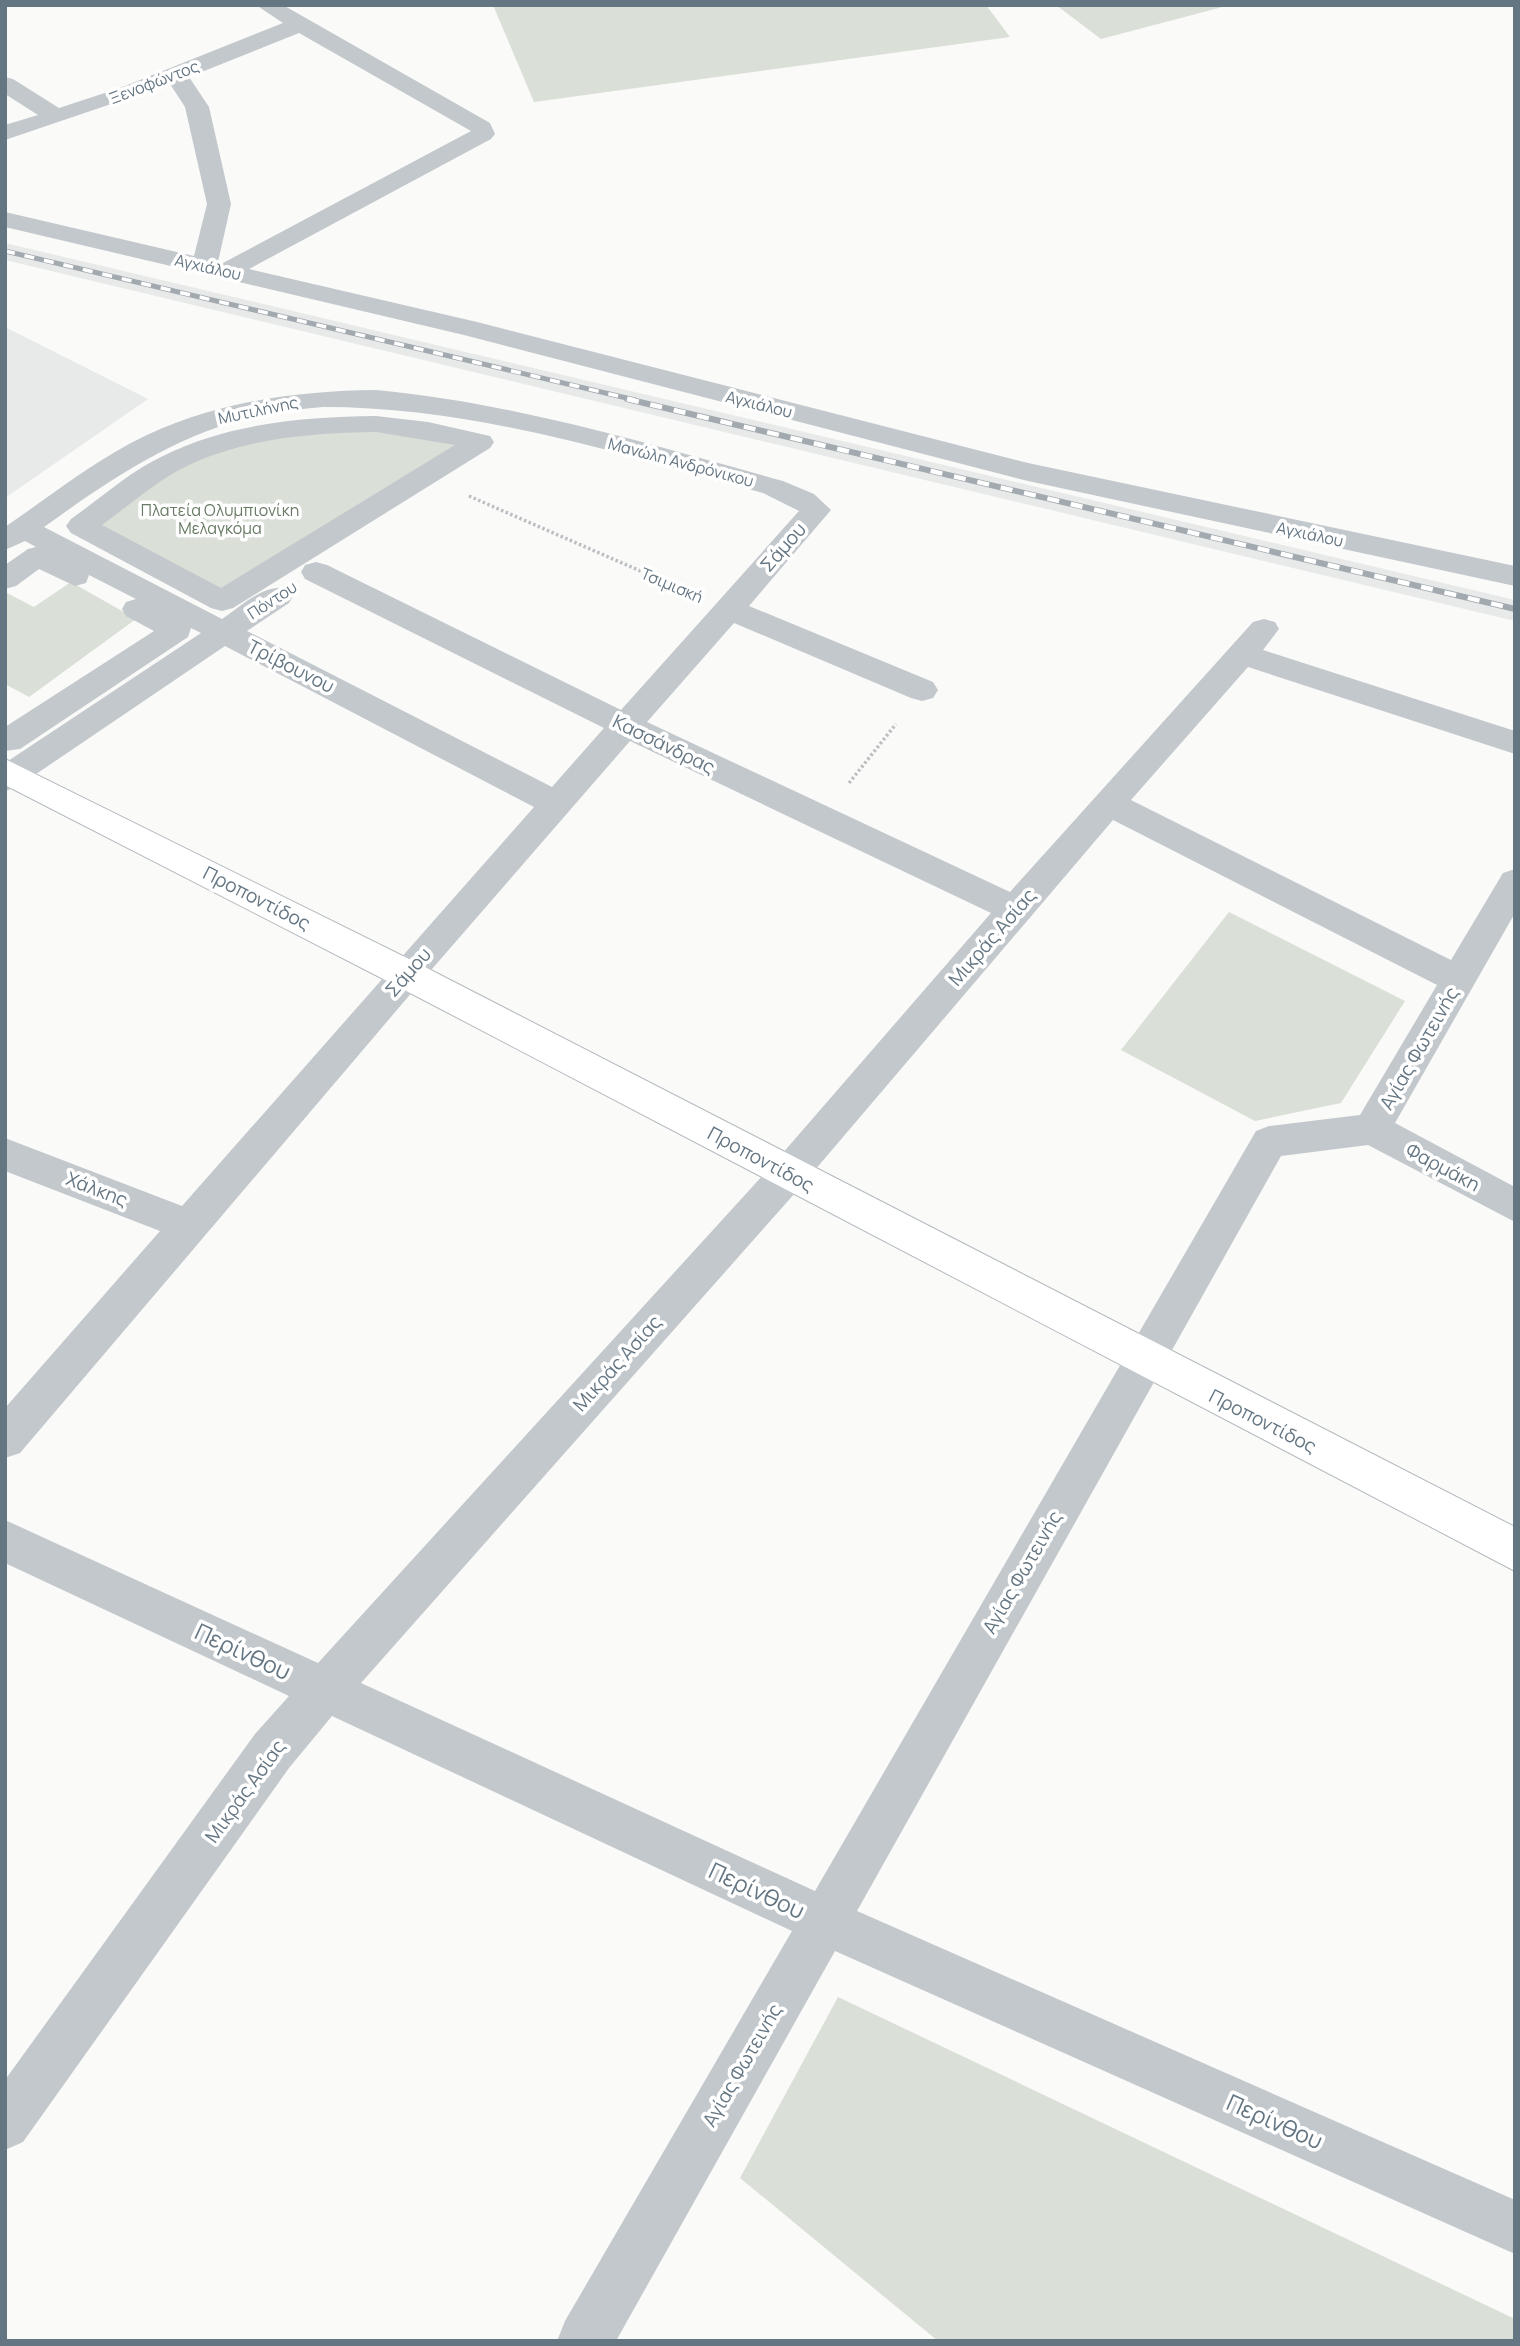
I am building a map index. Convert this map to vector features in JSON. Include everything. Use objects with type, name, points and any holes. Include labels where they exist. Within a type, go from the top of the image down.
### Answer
[{"type":"street","points":[[175,75],[192,96],[197,107],[219,204],[215,269],[483,134],[482,128],[267,5]]},
{"type":"street","name":"Ξενοφώντος","points":[[5,133],[175,75],[301,24]]},
{"type":"street","points":[[5,84],[56,116]]},
{"type":"street","name":"Αγχιάλου","points":[[5,219],[468,328],[1028,472],[1515,576]]},
{"type":"street","name":"Μυτιλήνης","points":[[14,535],[158,440],[212,420],[267,407],[323,398],[389,398],[454,406],[541,425]]},
{"type":"street","points":[[376,424],[428,430],[480,442],[222,601],[80,526],[170,464],[218,444],[259,434],[319,426],[376,424]]},
{"type":"street","name":"Πόντου","points":[[7,766],[224,631],[541,425]]},
{"type":"street","name":"Μανώλη Ανδρόνικου","points":[[541,425],[773,487],[804,500],[816,510]]},
{"type":"street","name":"Σάμου","points":[[5,1439],[406,974],[816,510]]},
{"type":"street","name":"Τρίβουνου","points":[[14,535],[224,631],[558,805]]},
{"type":"street","points":[[5,579],[38,556],[177,630],[9,741],[7,766]]},
{"type":"street","name":"Κασσάνδρας","points":[[316,572],[820,819],[1016,909]]},
{"type":"street","points":[[729,609],[922,690]]},
{"type":"street","name":"Μικράς Ασίας","points":[[5,2124],[272,1751],[789,1173],[1016,909],[1253,642],[1515,743]]},
{"type":"street","name":"Προποντίδος","points":[[7,766],[1143,1359],[1515,1550]]},
{"type":"street","points":[[1110,804],[1458,980]]},
{"type":"street","name":"Αγίας Φωτεινής","points":[[584,2341],[1269,1142],[1372,1129],[1513,889]]},
{"type":"street","name":"Φαρμάκη","points":[[1372,1129],[1515,1206]]},
{"type":"street","name":"Χάλκης","points":[[5,1154],[188,1225]]},
{"type":"street","name":"Περίνθου","points":[[5,1541],[824,1921],[1515,2227]]},
{"type":"path","name":"Τσιμισκή","points":[[447,486],[729,609]]},
{"type":"path","points":[[820,819],[922,690]]},
{"type":"shaded area","points":[[5,243],[1515,600],[1515,621],[5,260]]},
{"type":"shaded area","points":[[5,327],[148,399],[5,498]]},
{"type":"green space","points":[[493,5],[986,5],[1010,37],[534,102]]},
{"type":"green space","points":[[1056,5],[1230,5],[1101,39]]},
{"type":"green space","name":"Πλατεία Ολυμπιονίκη Μελαγκόμα","points":[[354,429],[469,444],[223,595],[92,526],[179,466],[256,440]]},
{"type":"green space","points":[[71,582],[136,619],[29,697],[5,684],[5,592],[34,607]]},
{"type":"green space","points":[[1229,912],[1405,1001],[1341,1103],[1255,1121],[1121,1050]]},
{"type":"green space","points":[[838,1997],[1515,2319],[1515,2341],[938,2341],[740,2178]]},
{"type":"railway","points":[[5,251],[635,400]]},
{"type":"railway","points":[[627,399],[1515,609]]}]
